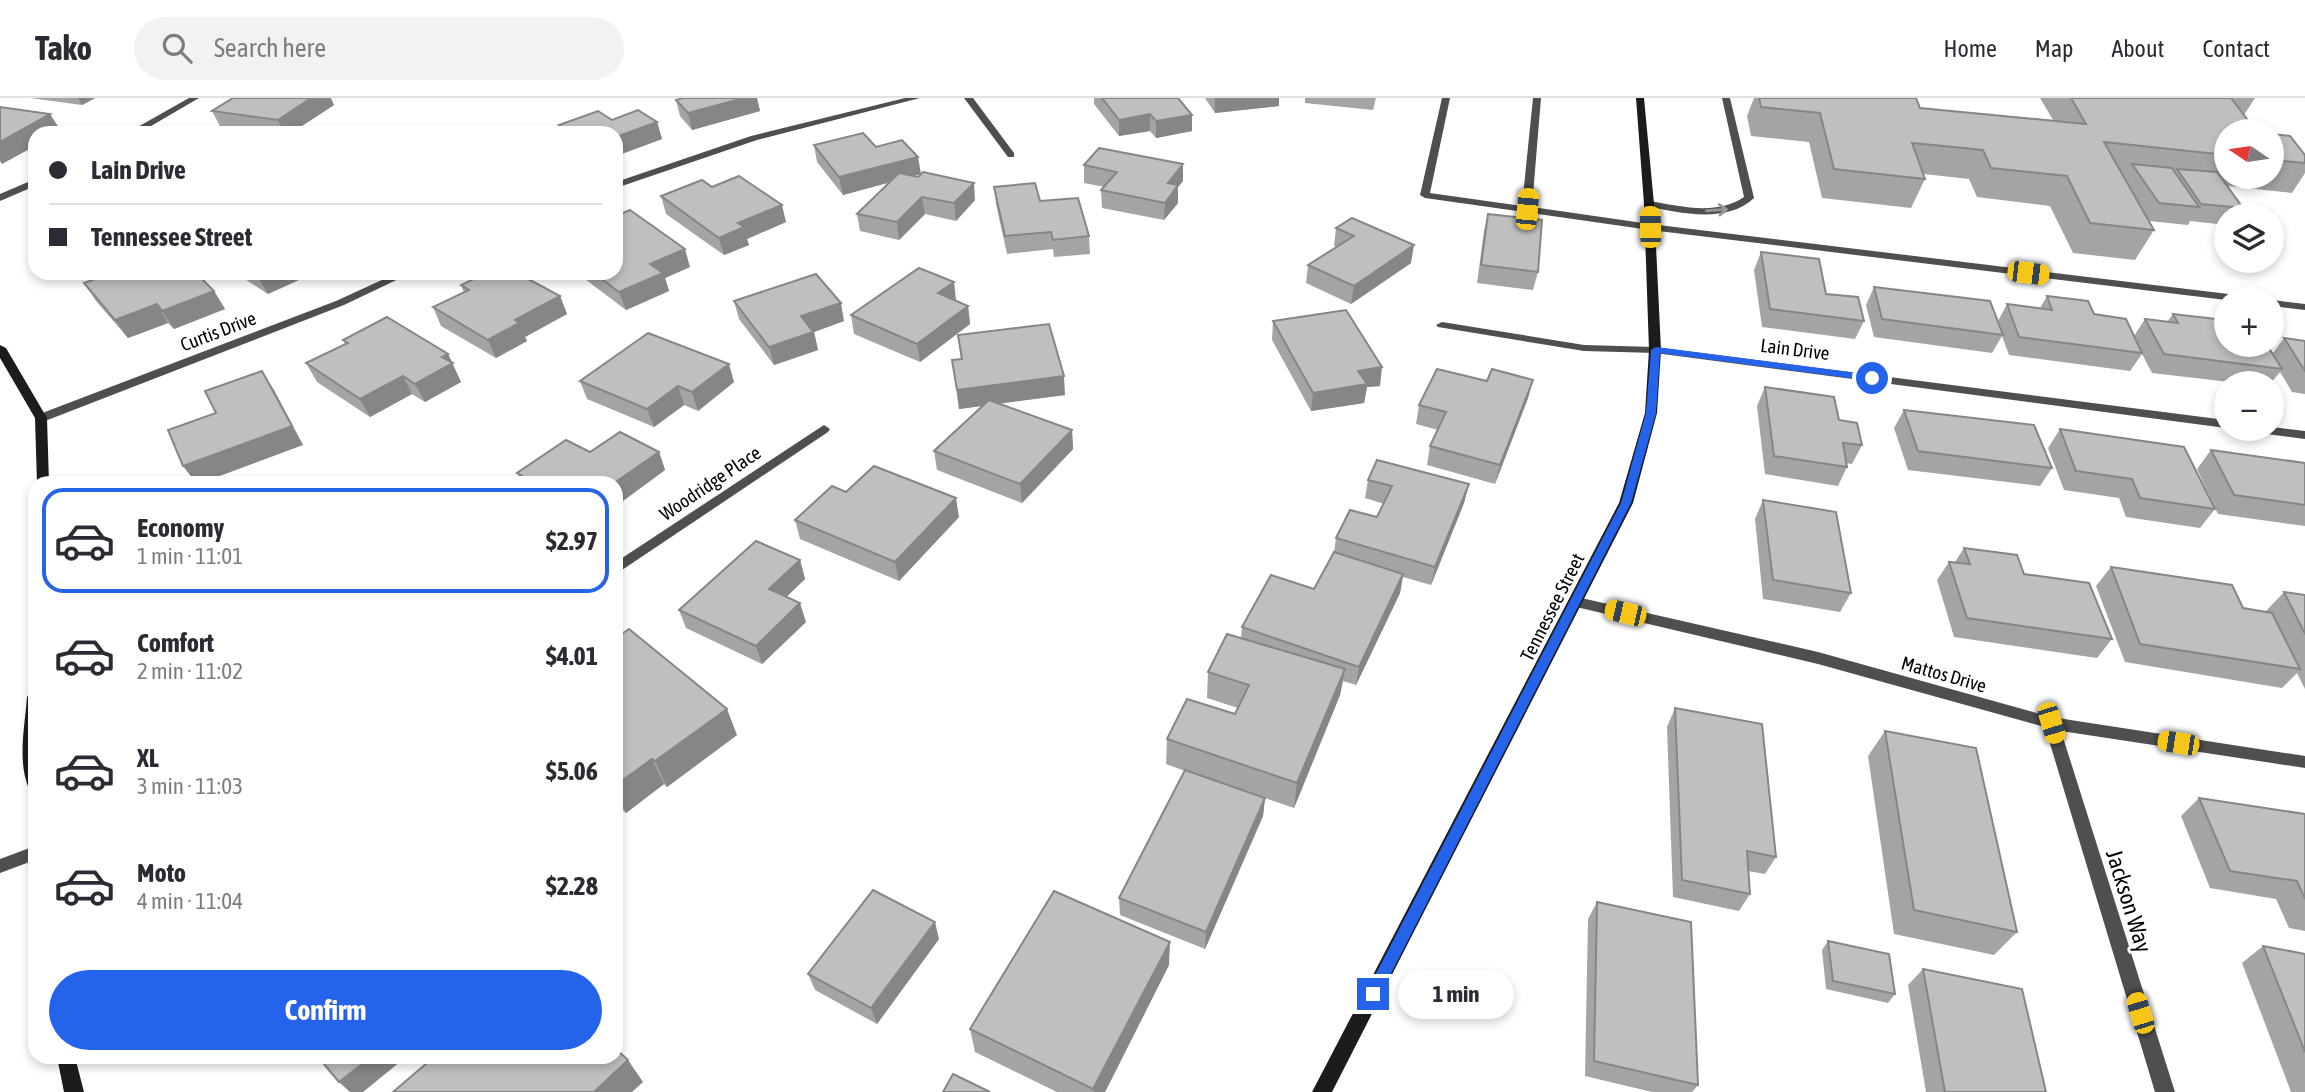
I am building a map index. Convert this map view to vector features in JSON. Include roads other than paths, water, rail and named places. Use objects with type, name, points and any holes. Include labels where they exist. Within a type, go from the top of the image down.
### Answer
[{"type":"main road","name":"Tennessee Street","points":[[1322,1092],[1626,503],[1651,413],[1656,350],[1649,204],[1640,98]]},
{"type":"main road","points":[[0,348],[41,418],[43,476]]},
{"type":"main road","points":[[68,1064],[74,1092]]},
{"type":"street","points":[[145,126],[195,98]]},
{"type":"street","points":[[623,183],[754,138],[916,98]]},
{"type":"street","points":[[968,98],[1011,155]]},
{"type":"street","points":[[1446,98],[1425,195],[1650,227],[2214,295]]},
{"type":"street","points":[[1527,209],[1536,98]]},
{"type":"street","points":[[1649,204],[1713,211],[1739,207],[1749,198],[1726,98]]},
{"type":"street","points":[[0,198],[28,185]]},
{"type":"street","name":"Curtis Drive","points":[[41,418],[340,303],[391,280]]},
{"type":"street","points":[[2284,304],[2305,307]]},
{"type":"street","name":"Lain Drive","points":[[1442,325],[1584,348],[1656,350],[2214,422]]},
{"type":"street","name":"Woodridge Place","points":[[623,564],[824,429]]},
{"type":"street","points":[[2284,432],[2305,435]]},
{"type":"street","name":"Mattos Drive","points":[[1577,602],[1818,659],[2051,723],[2305,762]]},
{"type":"street","name":"Jackson Way","points":[[2051,723],[2165,1092]]},
{"type":"street","points":[[0,866],[28,856]]}]
